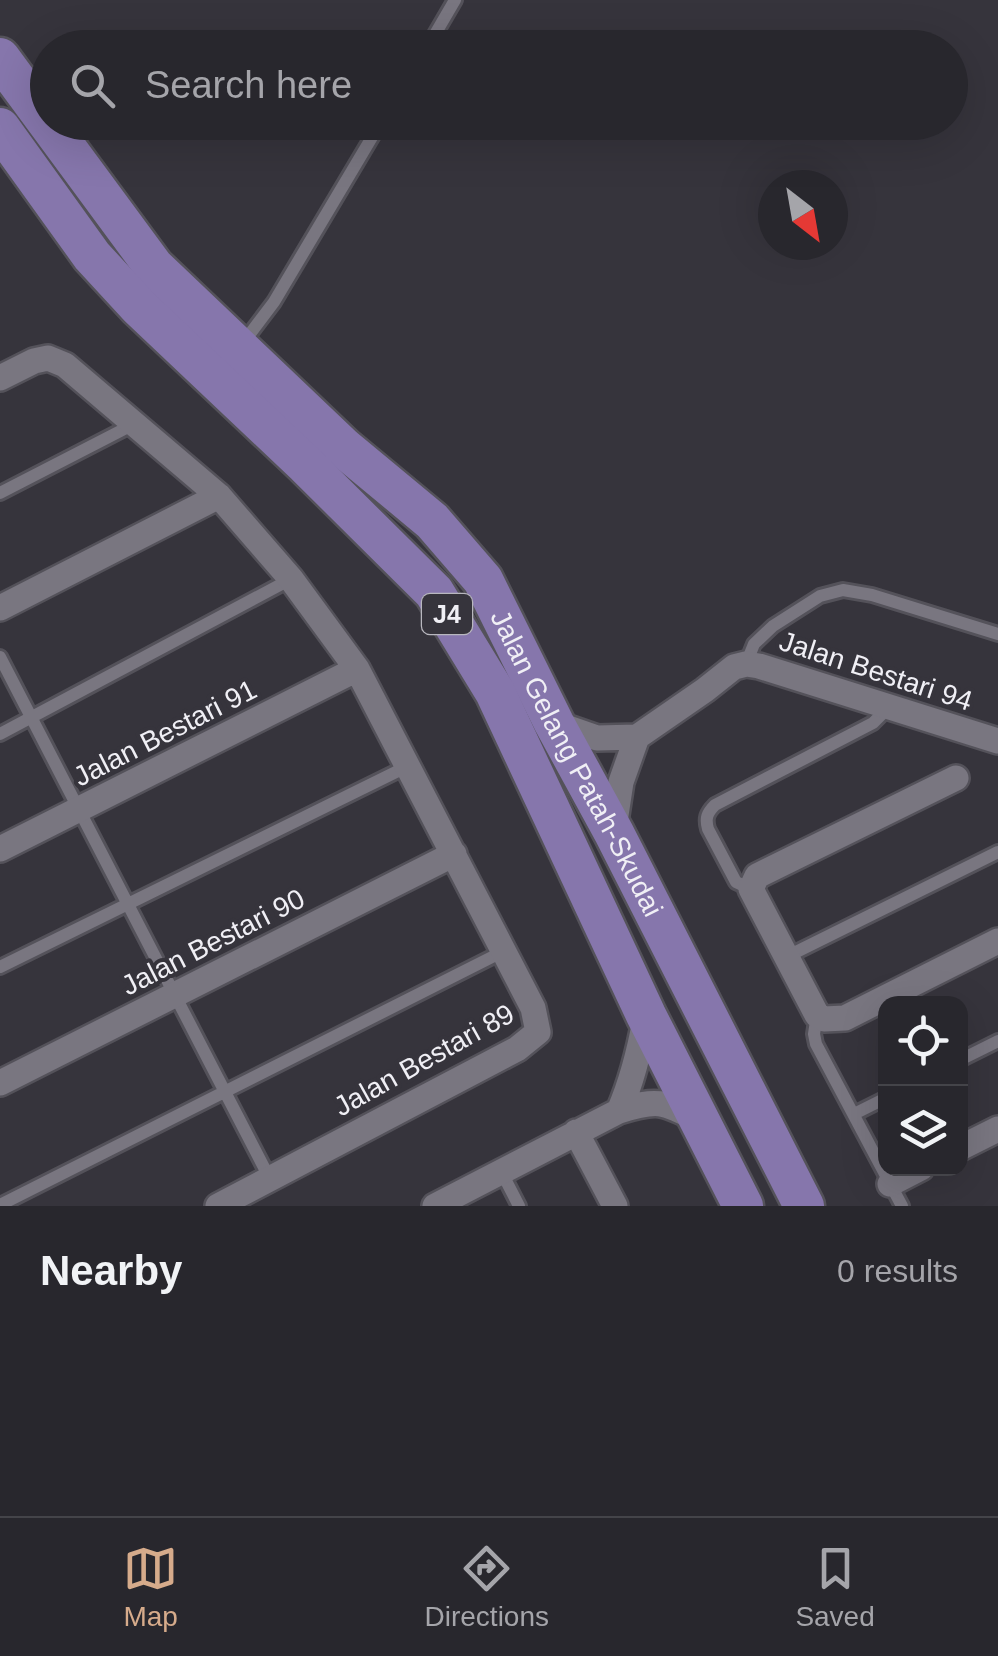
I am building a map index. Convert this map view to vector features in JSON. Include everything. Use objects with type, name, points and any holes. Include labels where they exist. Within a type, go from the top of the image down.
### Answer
[{"type":"main road","name":"Jalan Gelang Patah-Skudai","points":[[0,58],[30,99]]},
{"type":"main road","name":"Jalan Gelang Patah-Skudai","points":[[0,128],[92,256],[140,308],[434,592],[494,692],[646,1015],[743,1206]]},
{"type":"main road","name":"Jalan Gelang Patah-Skudai","points":[[61,140],[154,266],[344,448],[432,521],[482,580],[804,1206]]},
{"type":"street","name":"Jalan Bestari 89","points":[[0,378],[48,358],[65,365],[219,496],[291,579],[357,668],[534,1008],[538,1032],[530,1041],[218,1206]]},
{"type":"street","points":[[0,608],[219,496]]},
{"type":"street","name":"Jalan Bestari 94","points":[[638,737],[734,667],[746,664],[998,741]]},
{"type":"street","name":"Jalan Bestari 91","points":[[0,850],[357,668]]},
{"type":"street","points":[[554,724],[598,738],[638,737],[621,782],[614,833]]},
{"type":"street","points":[[956,778],[758,876],[752,889],[817,1016],[824,1019],[846,1018],[998,940]]},
{"type":"street","name":"Jalan Bestari 90","points":[[0,1083],[454,854]]},
{"type":"street","points":[[619,1111],[639,1056],[646,1015]]},
{"type":"street","points":[[435,1206],[619,1111],[665,1102],[699,1120]]},
{"type":"street","points":[[968,1144],[998,1129]]},
{"type":"street","points":[[576,1132],[615,1206]]},
{"type":"street","points":[[896,1195],[914,1176]]},
{"type":"lane","points":[[438,30],[455,0]]},
{"type":"lane","points":[[238,349],[274,302],[370,140]]},
{"type":"lane","points":[[0,493],[134,424]]},
{"type":"lane","points":[[0,734],[291,579]]},
{"type":"lane","points":[[746,664],[754,644],[773,626],[820,596],[843,590],[872,595],[998,634]]},
{"type":"lane","points":[[0,658],[270,1178]]},
{"type":"lane","points":[[752,889],[736,882],[708,829],[708,812],[873,723],[888,706]]},
{"type":"lane","points":[[0,968],[408,766]]},
{"type":"lane","points":[[786,958],[998,852]]},
{"type":"lane","points":[[0,1205],[504,951]]},
{"type":"lane","points":[[817,1016],[816,1044],[896,1195]]},
{"type":"lane","points":[[968,1056],[998,1041]]},
{"type":"lane","points":[[854,1114],[878,1102]]},
{"type":"lane","points":[[501,1172],[519,1206]]}]
